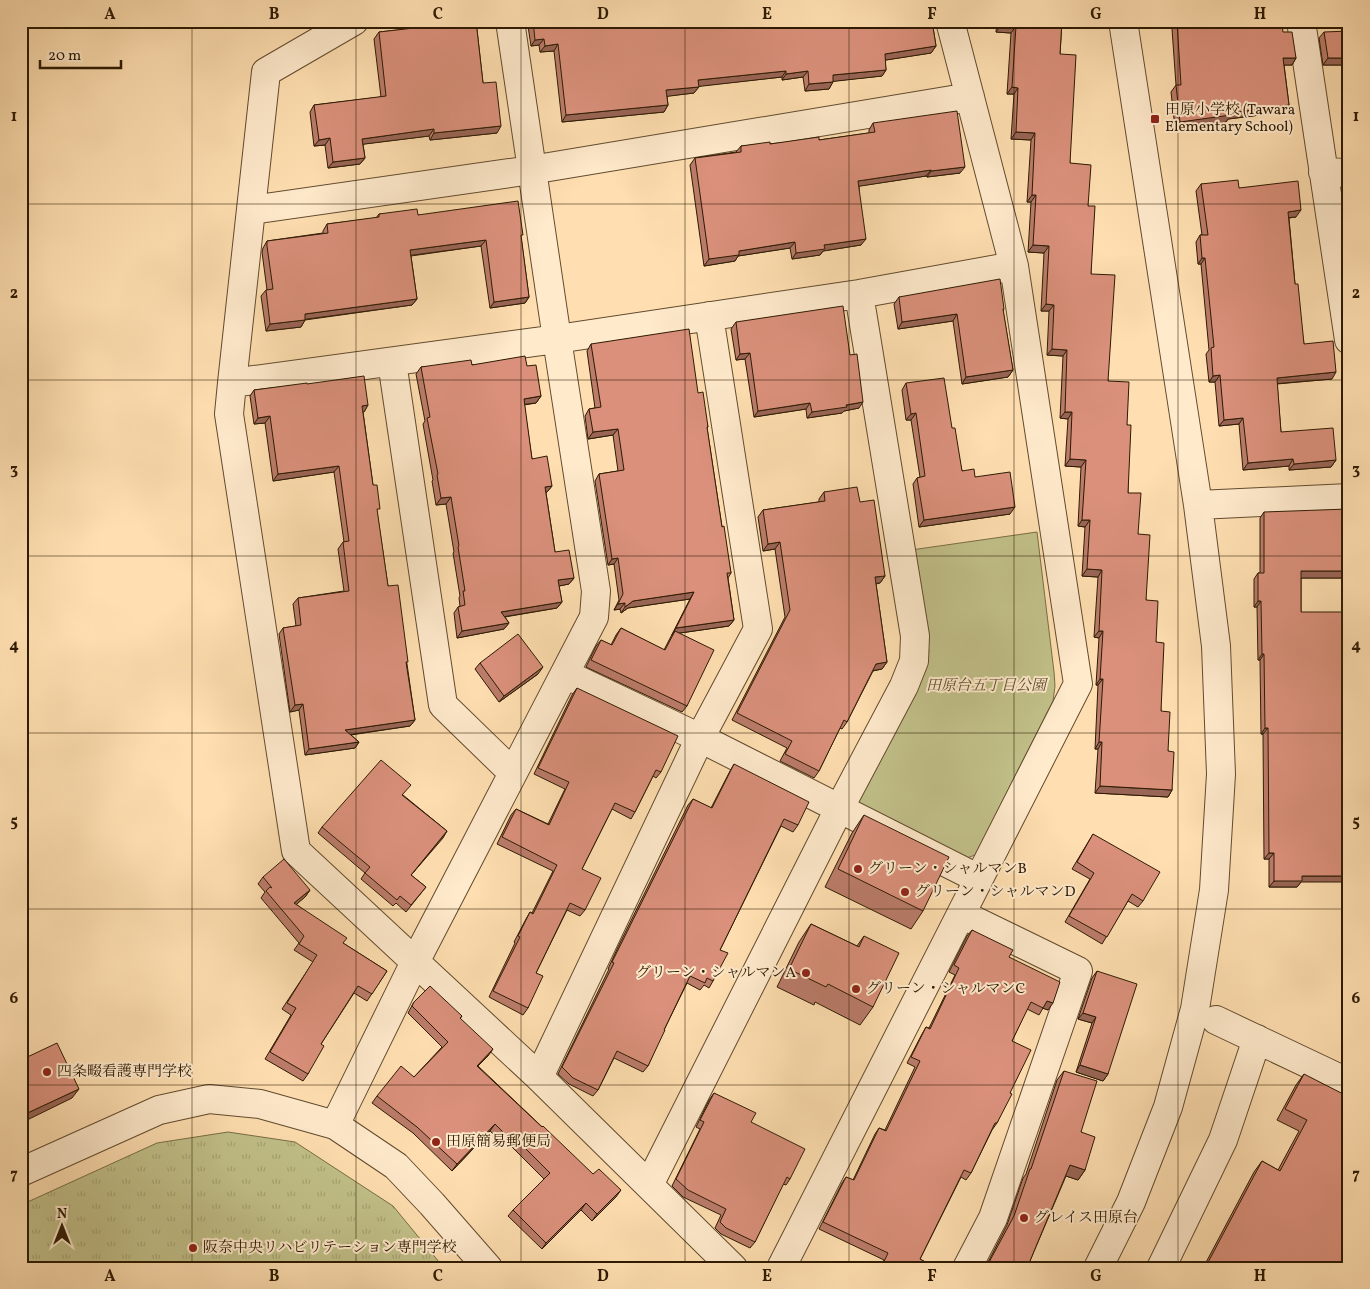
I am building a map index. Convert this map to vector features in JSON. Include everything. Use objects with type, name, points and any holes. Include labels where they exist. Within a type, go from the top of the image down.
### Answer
[{"type":"street","points":[[354,21],[266,72],[229,414],[296,851],[538,1077],[733,1268]]},
{"type":"street","points":[[335,1126],[415,962],[594,617],[596,591],[510,21]]},
{"type":"street","points":[[782,1268],[1078,684],[1014,266],[950,21]]},
{"type":"street","points":[[1098,1268],[1131,1202],[1168,1107],[1195,1009],[1214,890],[1221,774],[1216,646],[1198,504],[1123,21]]},
{"type":"street","points":[[1301,21],[1336,172],[1348,337]]},
{"type":"street","points":[[251,210],[532,170],[970,97]]},
{"type":"street","points":[[232,383],[557,339],[859,294],[1014,266]]},
{"type":"street","points":[[649,1185],[904,686],[914,661],[915,636],[859,294]]},
{"type":"street","points":[[538,1077],[700,738],[758,629],[709,316]]},
{"type":"street","points":[[392,362],[443,705],[513,773]]},
{"type":"street","points":[[1198,504],[1349,498]]},
{"type":"street","points":[[564,674],[700,738],[979,879]]},
{"type":"street","points":[[961,914],[1078,971],[993,1218],[967,1268]]},
{"type":"street","points":[[1216,1020],[1349,1083]]},
{"type":"street","points":[[1161,1268],[1223,1140],[1257,1039]]},
{"type":"street","points":[[21,1172],[159,1110],[209,1099],[260,1104],[335,1126],[396,1166],[488,1268]]},
{"type":"green space","name":"田原台五丁目公園","points":[[1037,532],[1054,672],[1053,701],[975,855],[959,861],[856,802],[908,700],[929,652],[911,550]]},
{"type":"green space","points":[[228,1132],[295,1142],[393,1206],[444,1268],[21,1268],[21,1205],[157,1143]]},
{"type":"building","points":[[440,21],[476,21],[483,83],[496,82],[501,126],[434,133],[434,129],[362,139],[365,158],[333,162],[330,138],[319,140],[314,105],[386,96],[379,32],[440,25]]},
{"type":"building","points":[[533,21],[932,21],[936,46],[885,54],[886,70],[833,75],[833,82],[809,84],[808,71],[786,74],[786,71],[698,80],[699,87],[666,90],[668,105],[566,115],[558,44],[545,46],[544,39],[535,40]]},
{"type":"building","points":[[1001,21],[1062,21],[1060,54],[1076,55],[1070,163],[1091,165],[1088,206],[1095,206],[1091,274],[1115,275],[1108,381],[1129,382],[1127,425],[1131,425],[1128,493],[1141,493],[1138,534],[1150,535],[1146,600],[1158,601],[1156,642],[1164,643],[1161,711],[1170,712],[1168,751],[1174,752],[1172,790],[1100,786],[1102,742],[1099,742],[1103,679],[1100,679],[1103,631],[1099,631],[1102,570],[1087,569],[1090,520],[1082,520],[1086,460],[1070,459],[1072,412],[1065,412],[1067,350],[1052,349],[1054,305],[1046,304],[1049,246],[1033,245],[1036,195],[1032,195],[1035,133],[1016,132],[1018,88],[1012,87],[1016,26],[1001,25]]},
{"type":"building","points":[[1265,21],[1265,26],[1282,25],[1283,32],[1292,32],[1296,58],[1283,58],[1289,105],[1180,122],[1176,85],[1181,85],[1177,22]]},
{"type":"building","points":[[1349,31],[1349,58],[1328,58],[1324,32]]},
{"type":"building","points":[[957,111],[965,167],[858,181],[866,239],[824,245],[825,249],[796,253],[795,242],[739,251],[739,255],[709,259],[695,158],[741,152],[741,146],[819,137],[819,140],[875,132],[873,123]]},
{"type":"building","points":[[1238,180],[1239,188],[1298,181],[1301,210],[1288,212],[1295,284],[1298,284],[1304,344],[1333,341],[1336,372],[1277,378],[1281,432],[1333,428],[1336,460],[1294,464],[1293,459],[1248,463],[1243,418],[1224,420],[1220,375],[1213,376],[1211,348],[1214,347],[1205,258],[1202,258],[1200,235],[1208,235],[1201,184]]},
{"type":"building","points":[[518,201],[529,297],[494,302],[486,240],[410,250],[417,299],[305,314],[305,320],[270,324],[266,290],[273,289],[267,241],[328,233],[327,224],[379,217],[379,214],[417,209],[418,215]]},
{"type":"building","points":[[1000,279],[1013,370],[966,377],[957,314],[902,322],[899,297]]},
{"type":"building","points":[[843,306],[850,355],[857,354],[863,402],[846,405],[847,407],[812,412],[810,403],[758,411],[750,353],[740,354],[736,322]]},
{"type":"building","points":[[689,329],[698,393],[703,392],[722,527],[724,526],[731,573],[727,573],[734,620],[676,628],[694,592],[633,601],[625,607],[625,603],[618,604],[623,594],[618,558],[612,559],[599,474],[624,470],[618,429],[593,432],[589,409],[601,407],[591,344]]},
{"type":"building","points":[[525,356],[527,366],[536,365],[541,396],[524,399],[532,459],[547,456],[552,486],[545,487],[555,552],[569,550],[574,578],[558,580],[562,602],[501,612],[509,623],[462,631],[458,607],[465,605],[463,591],[465,591],[459,546],[451,497],[441,498],[427,418],[430,417],[421,367],[471,360],[472,365]]},
{"type":"building","points":[[364,376],[368,405],[362,406],[373,485],[377,485],[380,509],[377,509],[388,586],[398,585],[408,662],[406,662],[415,720],[345,730],[359,742],[309,749],[303,704],[295,705],[283,628],[301,625],[298,598],[349,591],[343,542],[349,541],[339,466],[278,474],[270,416],[258,418],[254,390]]},
{"type":"building","points":[[944,378],[952,428],[955,428],[962,471],[974,469],[975,477],[1010,472],[1015,507],[924,520],[917,478],[925,476],[916,413],[911,414],[906,383]]},
{"type":"building","points":[[857,487],[860,502],[874,500],[885,576],[875,577],[887,662],[876,664],[847,722],[844,720],[819,771],[785,754],[792,741],[737,713],[790,610],[780,542],[768,544],[763,510],[825,501],[824,492]]},
{"type":"building","points":[[1348,509],[1349,571],[1301,571],[1301,612],[1349,612],[1349,876],[1302,876],[1302,881],[1274,881],[1274,853],[1269,853],[1268,728],[1265,728],[1261,601],[1258,601],[1258,573],[1264,573],[1264,512]]},
{"type":"building","points":[[621,628],[665,650],[675,631],[714,650],[687,706],[591,660],[601,640],[612,645]]},
{"type":"building","points":[[518,634],[543,667],[504,696],[480,663]]},
{"type":"building","points":[[577,688],[678,736],[661,772],[656,770],[635,812],[615,803],[582,869],[601,878],[585,910],[570,903],[536,973],[543,976],[528,1008],[493,991],[520,937],[518,936],[530,912],[533,914],[557,865],[502,837],[516,809],[549,825],[569,782],[538,768]]},
{"type":"building","points":[[381,760],[411,785],[402,795],[447,831],[411,875],[426,887],[411,905],[400,896],[397,900],[365,873],[370,867],[322,827]]},
{"type":"building","points":[[734,764],[809,802],[798,825],[784,819],[720,950],[728,953],[713,981],[707,978],[705,983],[690,976],[648,1066],[617,1051],[598,1090],[573,1078],[562,1067],[693,799],[712,808]]},
{"type":"building","points":[[864,815],[949,857],[923,911],[838,869]]},
{"type":"building","points":[[1093,834],[1160,872],[1143,901],[1132,894],[1107,937],[1069,916],[1094,873],[1077,862]]},
{"type":"building","points":[[284,859],[310,890],[294,903],[347,938],[343,943],[387,971],[372,994],[358,986],[321,1044],[324,1046],[308,1074],[270,1052],[296,1008],[287,1003],[317,955],[299,944],[304,936],[266,891],[270,887],[272,888],[263,877]]},
{"type":"building","points":[[811,924],[859,947],[864,936],[899,953],[873,1007],[828,984],[826,987],[789,969]]},
{"type":"building","points":[[972,930],[1013,950],[1009,957],[1060,982],[1053,1003],[1047,1001],[1043,1008],[1031,1002],[1012,1041],[1031,1050],[1010,1093],[1012,1094],[997,1123],[995,1123],[971,1173],[964,1170],[920,1259],[935,1268],[881,1268],[888,1253],[823,1222],[846,1177],[854,1180],[879,1128],[886,1131],[920,1061],[911,1057],[926,1027],[930,1029],[959,968],[954,965]]},
{"type":"building","points":[[1097,971],[1137,984],[1108,1074],[1080,1065],[1096,1017],[1083,1013]]},
{"type":"building","points":[[430,986],[493,1049],[477,1066],[593,1174],[599,1169],[621,1190],[597,1214],[586,1203],[546,1243],[513,1210],[550,1173],[516,1139],[513,1142],[495,1124],[457,1164],[417,1127],[377,1096],[401,1066],[414,1077],[448,1042],[412,1006]]},
{"type":"building","points":[[57,1043],[79,1089],[21,1116],[21,1060]]},
{"type":"building","points":[[1064,1071],[1097,1081],[1081,1132],[1095,1137],[1085,1170],[1070,1165],[1027,1268],[986,1268],[1014,1216]]},
{"type":"building","points":[[1304,1074],[1349,1097],[1349,1261],[1345,1268],[1205,1268],[1262,1161],[1280,1171],[1307,1120],[1285,1109]]},
{"type":"building","points":[[714,1093],[756,1113],[751,1122],[805,1149],[790,1179],[787,1177],[755,1242],[726,1228],[720,1222],[726,1209],[688,1190],[676,1179],[704,1122],[700,1120]]},
{"type":"place","name":"田原小学校 (Tawara Elementary School)","points":[[1155,119]]},
{"type":"place","name":"グリーン・シャルマンB","points":[[858,869]]},
{"type":"place","name":"グリーン・シャルマンD","points":[[905,892]]},
{"type":"place","name":"グリーン・シャルマンA","points":[[806,973]]},
{"type":"place","name":"グリーン・シャルマンC","points":[[856,989]]},
{"type":"place","name":"四条畷看護専門学校","points":[[47,1072]]},
{"type":"place","name":"田原簡易郵便局","points":[[436,1142]]},
{"type":"place","name":"グレイス田原台","points":[[1024,1218]]},
{"type":"place","name":"阪奈中央リハビリテーション専門学校","points":[[193,1248]]}]
